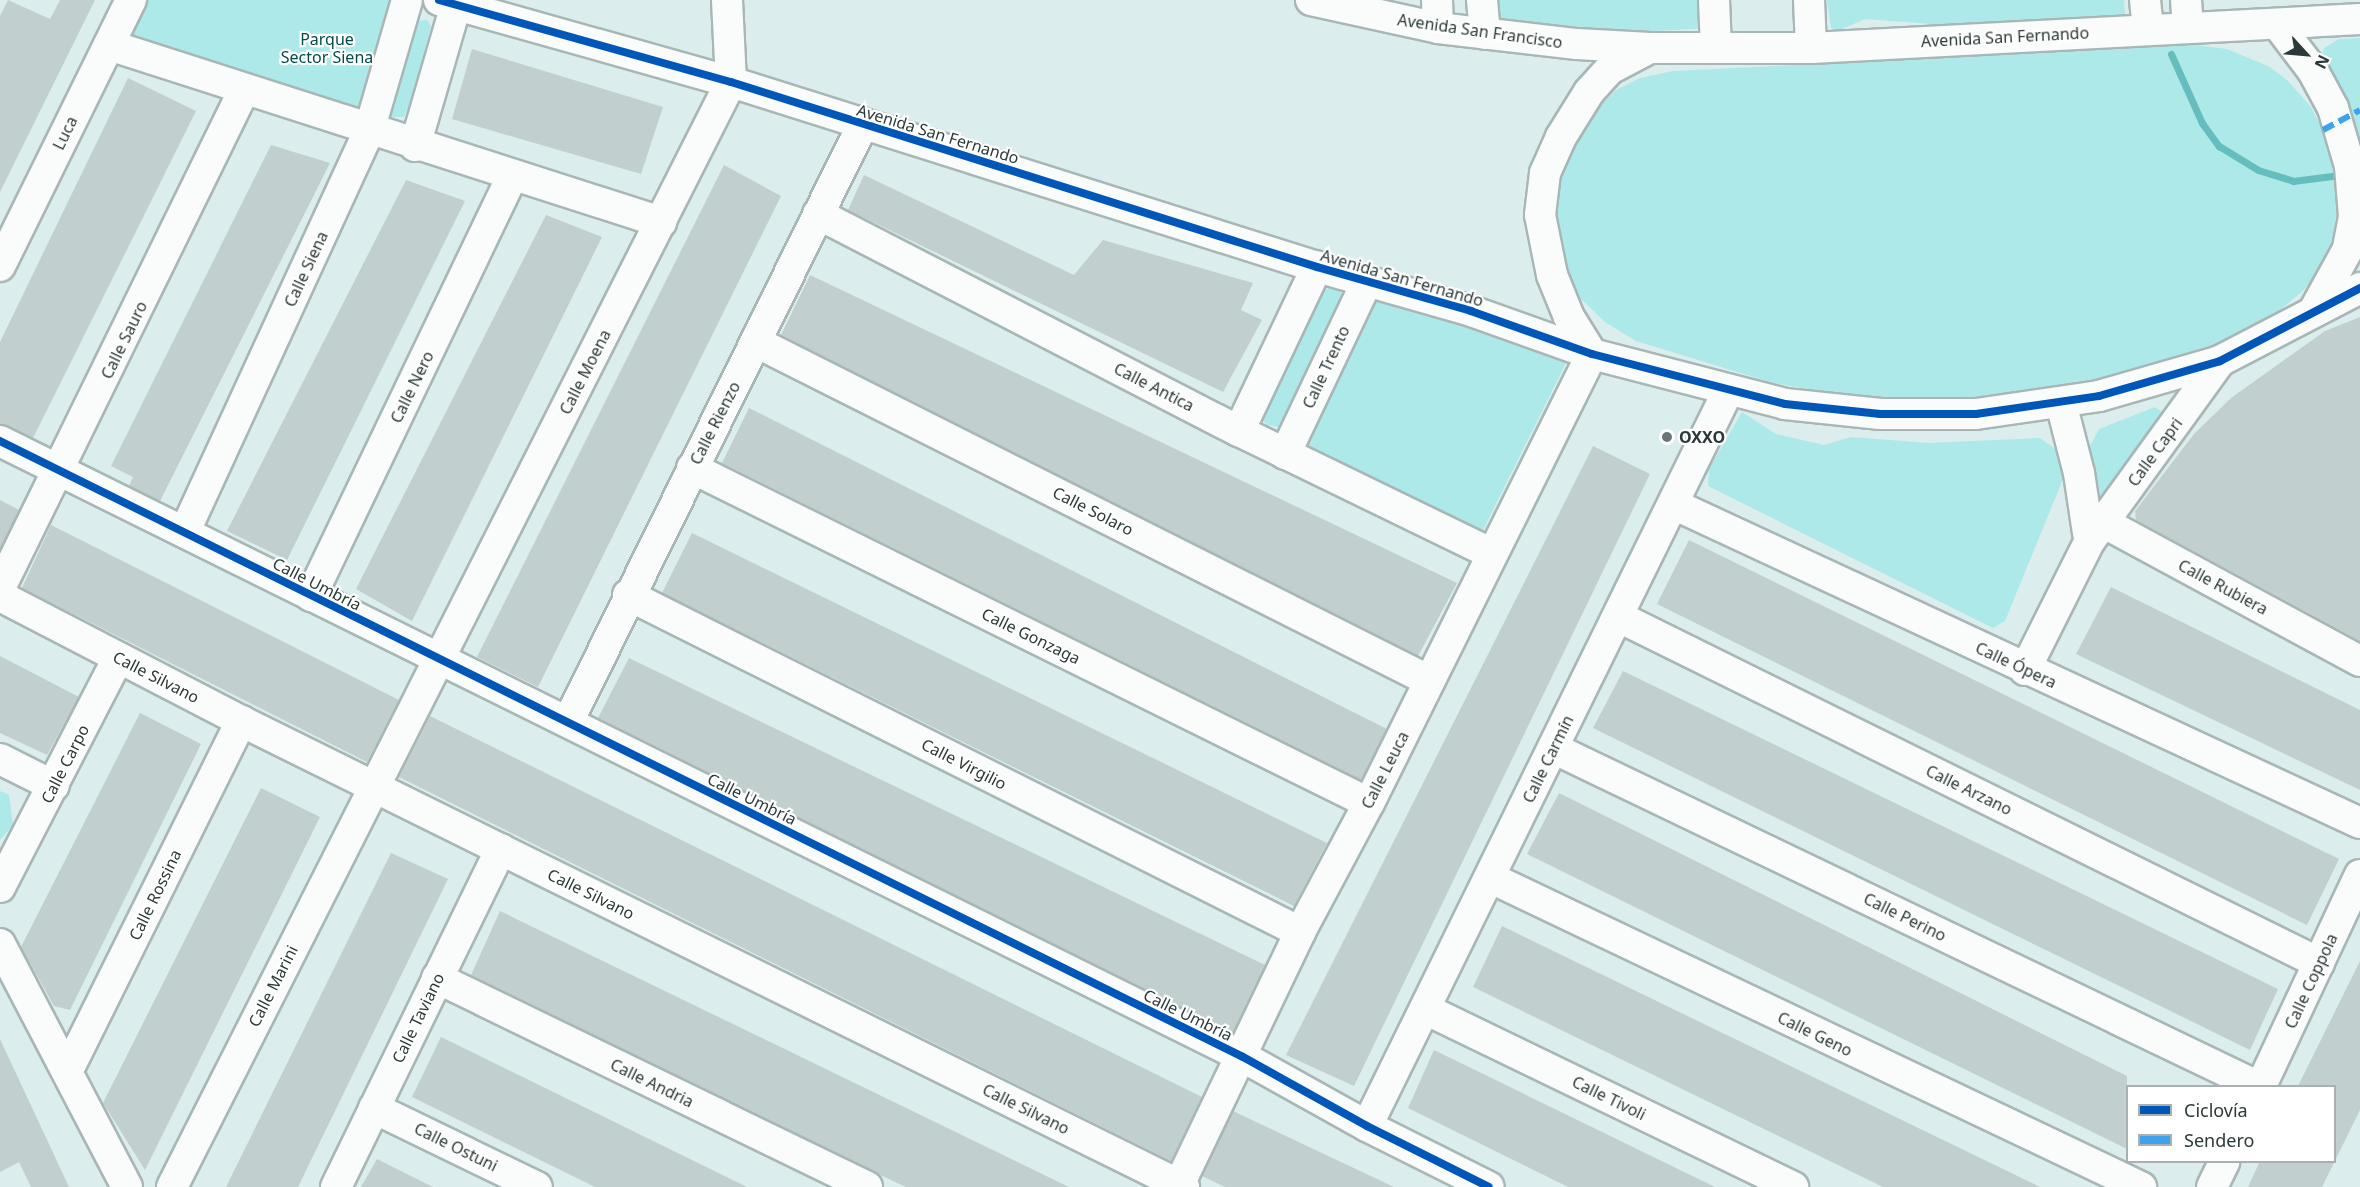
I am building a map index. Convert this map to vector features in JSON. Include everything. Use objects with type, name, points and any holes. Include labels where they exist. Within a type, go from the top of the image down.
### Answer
[{"type":"street","name":"Luca","points":[[0,266],[131,0]]},
{"type":"street","name":"Calle Siena","points":[[184,531],[369,131],[407,0]]},
{"type":"street","points":[[727,0],[731,82]]},
{"type":"street","name":"Avenida San Francisco","points":[[1311,0],[1437,14],[1485,33],[1650,48]]},
{"type":"street","points":[[1482,0],[1485,33]]},
{"type":"street","points":[[1714,0],[1716,48]]},
{"type":"street","points":[[1809,0],[1811,48]]},
{"type":"street","points":[[415,146],[447,2]]},
{"type":"street","name":"Avenida San Fernando","points":[[447,2],[731,82],[1317,267],[1471,311],[1592,354],[1785,404],[1880,414],[1976,414],[2061,403],[2220,361],[2360,288]]},
{"type":"street","name":"Avenida San Fernando","points":[[1650,48],[1811,48],[2146,14],[2187,14],[2278,25],[2360,19]]},
{"type":"street","points":[[2278,25],[2313,71],[2340,120],[2350,166],[2354,217],[2341,266],[2313,312]]},
{"type":"street","points":[[109,45],[415,146],[661,222]]},
{"type":"street","points":[[1592,354],[1569,316],[1552,275],[1540,214],[1545,172],[1561,137],[1589,92],[1610,69],[1650,48]]},
{"type":"street","name":"Calle Moena","points":[[374,785],[731,82]]},
{"type":"street","name":"Calle Sauro","points":[[0,588],[61,470],[244,90]]},
{"type":"street","name":"Calle Rienzo","points":[[567,722],[863,124]]},
{"type":"street","name":"Calle Nero","points":[[311,596],[512,177]]},
{"type":"street","name":"Calle Antica","points":[[819,214],[1239,431],[1492,554]]},
{"type":"street","points":[[1239,431],[1317,267]]},
{"type":"street","name":"Calle Trento","points":[[1286,454],[1367,281]]},
{"type":"street","name":"Calle Solaro","points":[[756,342],[1430,681]]},
{"type":"street","name":"Calle Leuca","points":[[1180,1186],[1243,1057],[1300,932],[1369,803],[1592,354]]},
{"type":"street","name":"Calle Capri","points":[[2025,670],[2093,526],[2220,361]]},
{"type":"street","name":"Calle Carmín","points":[[1367,1126],[1491,878],[1728,391]]},
{"type":"street","points":[[2061,403],[2093,526]]},
{"type":"street","name":"Calle Umbría","points":[[0,441],[184,531],[438,661],[567,722],[1243,1057],[1367,1126],[1490,1187]]},
{"type":"street","name":"Calle Gonzaga","points":[[692,468],[1369,803]]},
{"type":"street","name":"Calle Ópera","points":[[1673,504],[2025,670],[2360,823]]},
{"type":"street","name":"Calle Rubiera","points":[[2093,526],[2360,661]]},
{"type":"street","name":"Calle Virgilio","points":[[628,595],[1300,932]]},
{"type":"street","name":"Calle Silvano","points":[[0,596],[241,721],[1180,1186]]},
{"type":"street","name":"Calle Arzano","points":[[1618,617],[2319,963]]},
{"type":"street","name":"Calle Carpo","points":[[3,876],[54,786],[118,658]]},
{"type":"street","name":"Calle Rossina","points":[[68,1070],[241,721]]},
{"type":"street","name":"Calle Perino","points":[[1553,748],[2257,1085]]},
{"type":"street","points":[[0,759],[54,786]]},
{"type":"street","name":"Calle Marini","points":[[172,1187],[374,785]]},
{"type":"street","name":"Calle Taviano","points":[[336,1187],[436,978],[501,849]]},
{"type":"street","name":"Calle Coppola","points":[[2259,1085],[2360,875]]},
{"type":"street","name":"Calle Geno","points":[[1491,878],[2141,1187]]},
{"type":"street","points":[[0,944],[68,1070],[127,1187]]},
{"type":"street","name":"Calle Andria","points":[[436,978],[867,1187]]},
{"type":"street","name":"Calle Tivoli","points":[[1425,1009],[1793,1187]]},
{"type":"street","name":"Calle Ostuni","points":[[374,1108],[537,1187]]},
{"type":"street","points":[[2212,1187],[2223,1163]]},
{"type":"green space","name":"Parque Sector Siena","points":[[146,0],[390,0],[358,109],[137,44],[129,32]]},
{"type":"green space","points":[[1489,0],[1705,0],[1707,28],[1656,31],[1503,24],[1492,17]]},
{"type":"green space","points":[[1827,0],[2124,0],[2125,15],[2084,23],[1946,25],[1865,19],[1840,30],[1831,28]]},
{"type":"green space","points":[[427,20],[431,26],[410,102],[404,117],[390,117],[385,108],[414,21]]},
{"type":"green space","points":[[2360,38],[2360,140],[2351,113],[2320,64],[2324,48],[2339,39]]},
{"type":"green space","points":[[2196,45],[2227,49],[2270,67],[2288,81],[2311,107],[2325,134],[2336,161],[2339,187],[2334,235],[2320,269],[2304,290],[2273,316],[2197,353],[2140,371],[2007,400],[1874,401],[1770,382],[1636,341],[1605,322],[1575,293],[1561,263],[1552,192],[1575,131],[1616,90],[1640,78],[1673,71]]},
{"type":"green space","points":[[1330,288],[1340,291],[1344,301],[1279,427],[1267,425],[1261,418],[1316,293]]},
{"type":"green space","points":[[1368,297],[1568,359],[1482,532],[1301,444]]},
{"type":"green space","points":[[2155,407],[2165,414],[2106,511],[2091,506],[2089,448],[2099,429]]},
{"type":"green space","points":[[1742,412],[1776,434],[1824,445],[1851,437],[1929,443],[2040,438],[2062,454],[2063,479],[2005,621],[1993,628],[1708,486],[1709,469]]},
{"type":"green space","points":[[0,791],[9,795],[13,825],[0,840]]},
{"type":"building","points":[[8,0],[50,19],[60,0],[95,0],[0,192],[0,16]]},
{"type":"building","points":[[472,49],[663,107],[641,174],[452,119]]},
{"type":"building","points":[[128,78],[196,111],[33,438],[0,424],[0,342]]},
{"type":"building","points":[[271,145],[330,163],[160,501],[129,486],[133,477],[111,466]]},
{"type":"building","points":[[724,165],[781,196],[538,687],[477,657]]},
{"type":"building","points":[[864,175],[1074,275],[1103,240],[1253,283],[1241,310],[1262,320],[1223,392],[848,210]]},
{"type":"building","points":[[406,180],[465,201],[287,560],[227,531]]},
{"type":"building","points":[[546,215],[602,237],[412,621],[356,589]]},
{"type":"building","points":[[810,275],[1457,583],[1418,656],[781,335]]},
{"type":"building","points":[[2360,317],[2360,641],[2136,520],[2135,511],[2194,434],[2231,398],[2325,331]]},
{"type":"building","points":[[749,408],[1387,729],[1361,780],[722,463]]},
{"type":"building","points":[[1593,446],[1650,474],[1354,1086],[1286,1055]]},
{"type":"building","points":[[0,500],[19,510],[0,549]]},
{"type":"building","points":[[51,525],[399,700],[367,762],[22,588]]},
{"type":"building","points":[[692,533],[1327,843],[1294,906],[662,593]]},
{"type":"building","points":[[1689,540],[2339,859],[2307,925],[1657,604]]},
{"type":"building","points":[[2111,587],[2360,710],[2360,790],[2076,654]]},
{"type":"building","points":[[0,656],[79,697],[47,755],[0,733]]},
{"type":"building","points":[[629,658],[1265,965],[1233,1033],[598,718]]},
{"type":"building","points":[[1623,671],[2278,989],[2250,1050],[1593,728]]},
{"type":"building","points":[[140,713],[201,744],[70,1010],[54,1006],[21,947]]},
{"type":"building","points":[[430,716],[1202,1097],[1171,1161],[399,777]]},
{"type":"building","points":[[261,788],[320,817],[145,1170],[103,1103]]},
{"type":"building","points":[[1559,793],[2127,1076],[2126,1149],[1527,854]]},
{"type":"building","points":[[391,853],[448,879],[298,1187],[226,1187]]},
{"type":"building","points":[[500,911],[1069,1187],[906,1187],[876,1173],[471,975]]},
{"type":"building","points":[[1502,926],[2040,1187],[1883,1187],[1473,987]]},
{"type":"building","points":[[2360,961],[2360,1110],[2336,1159],[2336,1085],[2298,1085]]},
{"type":"building","points":[[441,1037],[747,1187],[595,1187],[412,1097]]},
{"type":"building","points":[[0,1039],[69,1187],[31,1187],[19,1162],[0,1172]]},
{"type":"building","points":[[1434,1050],[1715,1187],[1568,1187],[1408,1108]]},
{"type":"building","points":[[1233,1111],[1394,1187],[1225,1187],[1202,1176]]},
{"type":"building","points":[[377,1159],[433,1187],[361,1187]]},
{"type":"building","points":[[2259,1163],[2334,1163],[2322,1187],[2248,1187]]},
{"type":"waterway","points":[[2171,54],[2202,123],[2219,146],[2258,170],[2293,181],[2340,175]]},
{"type":"marked path","points":[[2323,130],[2360,110]]},
{"type":"cycle path","points":[[439,0],[731,82],[1317,267],[1471,311],[1592,354],[1785,404],[1880,414],[1976,414],[2099,396],[2220,361],[2360,288]]},
{"type":"cycle path","points":[[0,441],[1243,1057],[1367,1126],[1489,1187]]},
{"type":"place","name":"OXXO","points":[[1667,437]]}]
